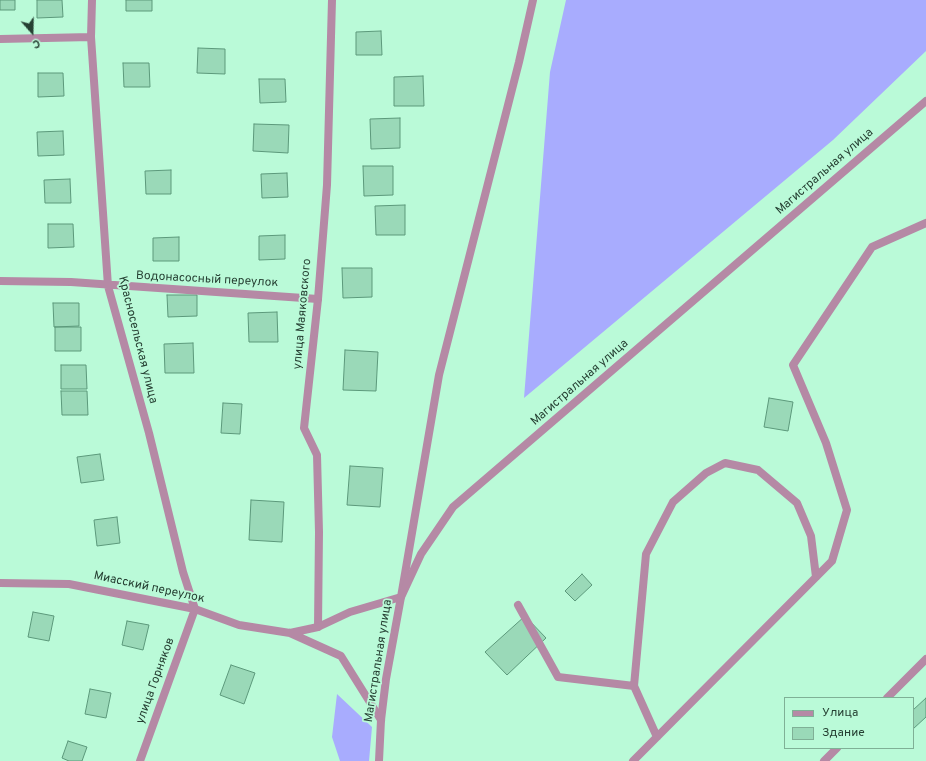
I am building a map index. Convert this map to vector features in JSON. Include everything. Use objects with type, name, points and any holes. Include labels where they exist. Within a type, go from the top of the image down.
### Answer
[{"type":"street","name":"Красносельская улица","points":[[92,0],[91,37],[108,286],[149,433],[183,572],[195,609]]},
{"type":"street","name":"улица Маяковского","points":[[318,627],[319,532],[317,455],[304,428],[318,299],[327,185],[332,0]]},
{"type":"street","points":[[401,597],[439,375],[517,70],[533,0]]},
{"type":"street","points":[[0,39],[91,37]]},
{"type":"street","name":"Магистральная улица","points":[[379,761],[386,679],[401,597],[421,554],[453,507],[926,101]]},
{"type":"street","points":[[633,761],[832,561],[847,510],[826,443],[793,365],[872,246],[926,223]]},
{"type":"street","name":"Водонасосный переулок","points":[[0,281],[71,282],[108,286],[318,299]]},
{"type":"street","points":[[657,736],[634,686],[646,554],[673,502],[706,473],[725,463],[758,470],[797,503],[812,536],[816,577]]},
{"type":"street","name":"Миасский переулок","points":[[0,583],[69,584],[195,609],[239,625],[290,634],[341,656],[382,720]]},
{"type":"street","name":"Миасский переулок","points":[[290,634],[318,627],[350,612],[401,597]]},
{"type":"street","points":[[518,605],[558,677],[634,686]]},
{"type":"street","name":"улица Горняков","points":[[140,761],[195,609]]},
{"type":"street","points":[[888,697],[926,659]]},
{"type":"street","points":[[824,761],[836,749]]},
{"type":"shaded area","points":[[566,0],[926,0],[926,51],[833,140],[524,398],[550,72]]},
{"type":"shaded area","points":[[337,694],[372,727],[369,761],[340,761],[332,737]]},
{"type":"building","points":[[0,0],[15,0],[15,10],[0,10]]},
{"type":"building","points":[[37,0],[62,0],[63,17],[37,18]]},
{"type":"building","points":[[126,0],[152,0],[152,11],[126,11]]},
{"type":"building","points":[[381,31],[382,55],[356,55],[356,32]]},
{"type":"building","points":[[198,48],[225,49],[225,74],[197,73]]},
{"type":"building","points":[[123,63],[149,63],[150,87],[124,87]]},
{"type":"building","points":[[38,73],[63,73],[64,96],[38,97]]},
{"type":"building","points":[[423,76],[424,106],[394,106],[394,77]]},
{"type":"building","points":[[259,79],[285,79],[286,102],[260,103]]},
{"type":"building","points":[[400,118],[400,148],[371,149],[370,119]]},
{"type":"building","points":[[254,124],[289,125],[288,153],[253,151]]},
{"type":"building","points":[[63,131],[64,155],[38,156],[37,132]]},
{"type":"building","points":[[363,166],[393,166],[393,195],[364,196]]},
{"type":"building","points":[[171,170],[171,194],[146,194],[145,171]]},
{"type":"building","points":[[287,173],[288,197],[262,198],[261,174]]},
{"type":"building","points":[[70,179],[71,203],[45,203],[44,180]]},
{"type":"building","points":[[405,205],[405,235],[376,235],[375,206]]},
{"type":"building","points":[[48,224],[73,224],[74,247],[48,248]]},
{"type":"building","points":[[285,235],[285,259],[259,260],[259,236]]},
{"type":"building","points":[[179,237],[179,261],[153,261],[153,238]]},
{"type":"building","points":[[342,268],[372,268],[372,297],[343,298]]},
{"type":"building","points":[[167,295],[197,295],[197,316],[168,317]]},
{"type":"building","points":[[53,303],[79,303],[79,326],[54,327]]},
{"type":"building","points":[[277,312],[278,342],[249,342],[248,313]]},
{"type":"building","points":[[55,327],[81,327],[81,351],[55,351]]},
{"type":"building","points":[[193,343],[194,373],[165,373],[164,344]]},
{"type":"building","points":[[345,350],[378,352],[376,391],[343,390]]},
{"type":"building","points":[[61,365],[86,365],[87,389],[61,389]]},
{"type":"building","points":[[61,391],[87,391],[88,415],[62,415]]},
{"type":"building","points":[[769,398],[793,402],[788,431],[764,427]]},
{"type":"building","points":[[223,403],[242,404],[240,434],[221,433]]},
{"type":"building","points":[[100,454],[104,480],[81,483],[77,457]]},
{"type":"building","points":[[350,466],[383,468],[380,507],[347,505]]},
{"type":"building","points":[[251,500],[284,502],[282,542],[249,540]]},
{"type":"building","points":[[117,517],[120,543],[97,546],[94,520]]},
{"type":"building","points":[[582,574],[592,585],[575,601],[565,591]]},
{"type":"building","points":[[33,612],[54,616],[49,641],[28,637]]},
{"type":"building","points":[[525,616],[546,638],[507,675],[485,652]]},
{"type":"building","points":[[127,621],[149,625],[143,650],[122,645]]},
{"type":"building","points":[[231,665],[255,673],[244,704],[220,695]]},
{"type":"building","points":[[90,689],[111,693],[106,718],[85,714]]},
{"type":"building","points":[[926,698],[926,717],[914,728],[914,709]]},
{"type":"building","points":[[68,741],[87,747],[82,761],[69,761],[62,758]]}]
